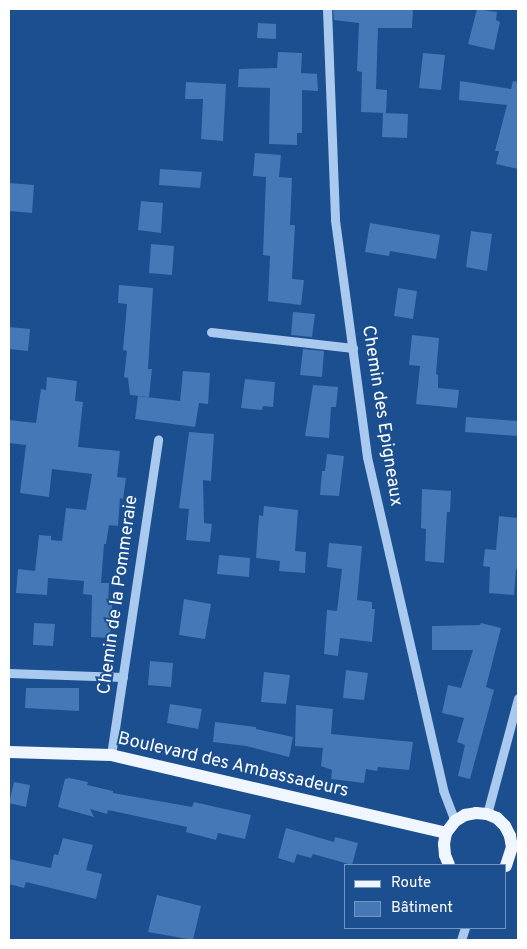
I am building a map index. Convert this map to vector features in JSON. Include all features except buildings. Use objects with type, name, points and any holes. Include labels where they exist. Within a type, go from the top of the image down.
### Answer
[{"type":"main road","name":"Boulevard des Ambassadeurs","points":[[9,752],[111,755],[446,833]]},
{"type":"main road","points":[[449,864],[444,844],[446,833],[455,821],[470,814],[487,814],[501,822],[510,836],[511,861]]},
{"type":"street","name":"Chemin des Epigneaux","points":[[327,9],[335,220],[367,457],[442,790],[455,821]]},
{"type":"street","points":[[211,332],[353,348]]},
{"type":"street","name":"Chemin de la Pommeraie","points":[[111,755],[158,439]]},
{"type":"street","points":[[9,673],[123,676]]},
{"type":"street","points":[[487,814],[518,698]]}]
